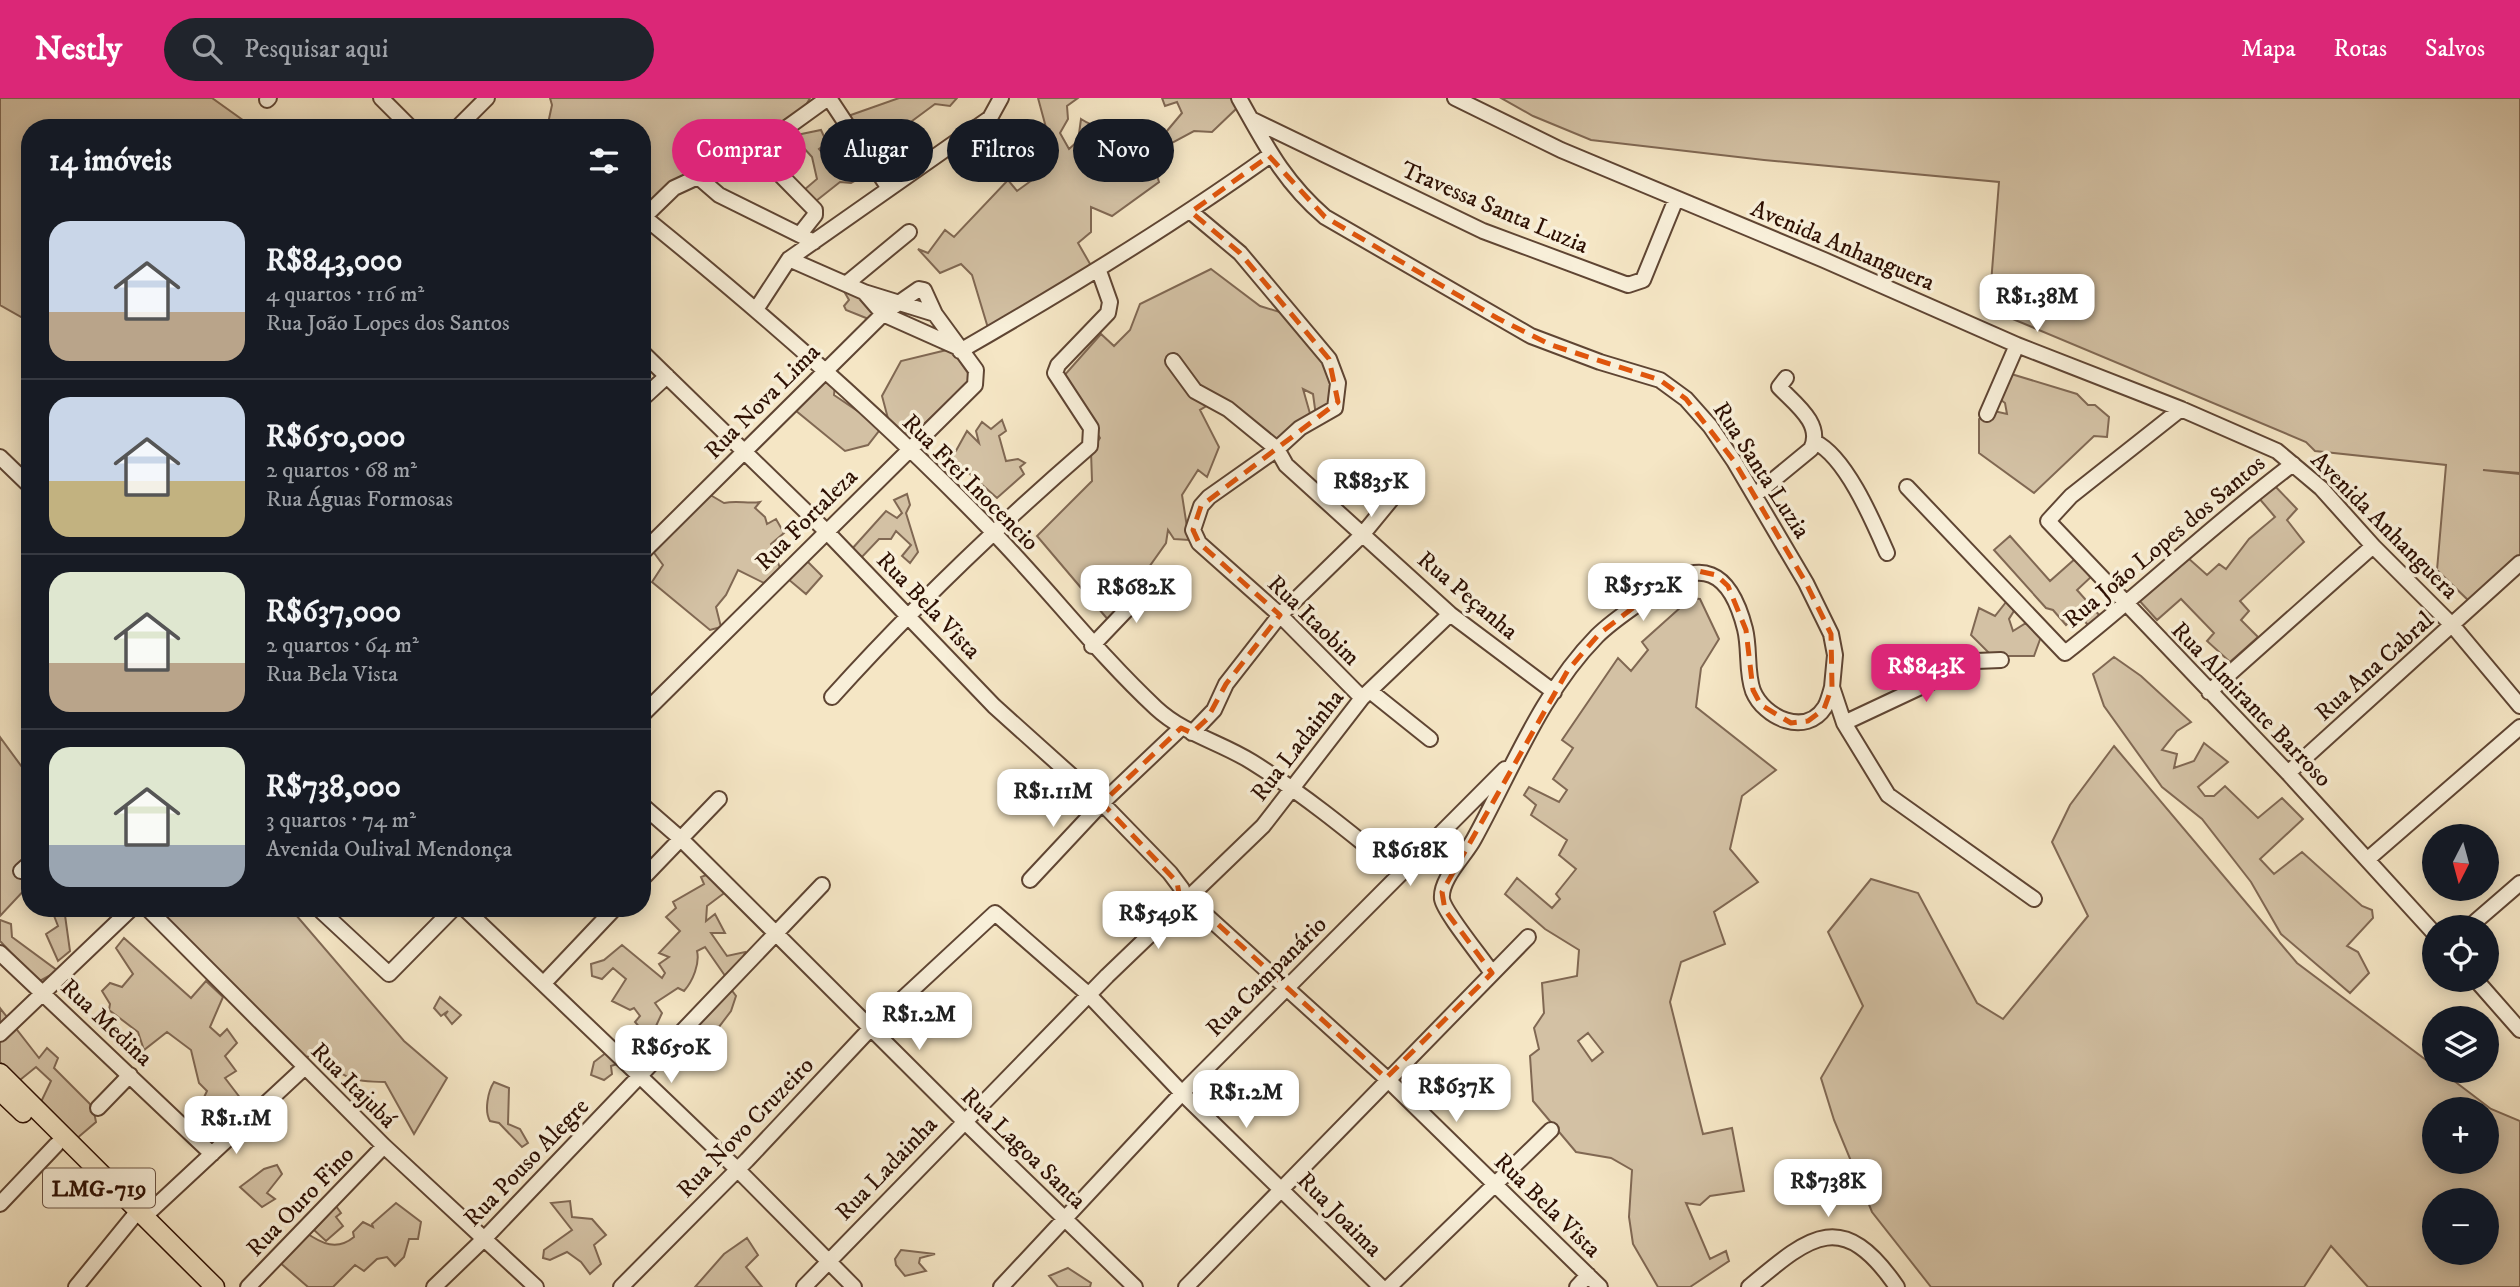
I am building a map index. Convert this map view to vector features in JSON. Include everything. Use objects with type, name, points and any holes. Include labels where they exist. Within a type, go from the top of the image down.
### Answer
[{"type":"main road","name":"LMG-719","points":[[0,1073],[137,1216],[198,1287]]},
{"type":"main road","name":"LMG-719","points":[[0,1091],[215,1287]]},
{"type":"street","points":[[381,98],[402,119]]},
{"type":"street","points":[[466,119],[487,98]]},
{"type":"street","points":[[799,119],[829,98],[888,187]]},
{"type":"street","points":[[757,308],[789,259],[990,118],[1000,98]]},
{"type":"street","name":"Rua Santa Luzia","points":[[1239,98],[1253,120],[1269,156],[1302,197],[1325,217],[1497,318],[1551,345],[1661,380],[1686,399],[1710,426],[1755,495],[1806,583],[1830,634],[1835,655],[1832,687],[1844,723],[1893,800],[2034,899]]},
{"type":"street","name":"Avenida Anhanguera","points":[[1455,98],[1561,150],[1824,260],[2017,345],[2181,409],[2277,451],[2321,488],[2373,546],[2453,626],[2520,706]]},
{"type":"street","name":"Travessa Santa Luzia","points":[[1253,120],[1483,231],[1628,285],[1643,279],[1676,199]]},
{"type":"street","points":[[864,292],[883,314],[959,349],[1099,271],[1191,212],[1269,156]]},
{"type":"street","points":[[651,210],[674,188],[686,182]]},
{"type":"street","points":[[704,182],[719,195],[814,242]]},
{"type":"street","points":[[787,182],[815,210],[815,215],[800,234]]},
{"type":"street","points":[[1191,212],[1240,253],[1329,359],[1336,375],[1339,393],[1335,408],[1307,423],[1277,449]]},
{"type":"street","name":"Rua Frei Inocencio","points":[[651,224],[757,308],[908,447],[992,531],[1093,646],[1157,709],[1186,730],[1249,760],[1291,788],[1400,873]]},
{"type":"street","points":[[846,284],[909,232]]},
{"type":"street","points":[[789,259],[864,292],[935,314]]},
{"type":"street","points":[[832,697],[907,614],[992,531],[1090,446],[1091,428],[1055,373],[1058,365],[1108,313],[1108,296],[1099,271]]},
{"type":"street","name":"Rua Fortaleza","points":[[651,706],[908,447],[975,385],[976,370],[935,314],[921,289]]},
{"type":"street","name":"Rua Nova Lima","points":[[651,544],[883,314],[921,289]]},
{"type":"street","points":[[1987,414],[2017,345]]},
{"type":"street","name":"Rua Bela Vista","points":[[651,361],[826,531],[994,706],[1102,803],[1170,873],[1184,898],[1386,1078],[1600,1287]]},
{"type":"street","name":"Rua Peçanha","points":[[1173,361],[1195,391],[1228,409],[1277,449],[1286,466],[1450,614],[1554,692]]},
{"type":"street","points":[[651,391],[667,376]]},
{"type":"street","points":[[1755,495],[1811,449],[1815,442],[1816,431],[1811,422],[1779,387],[1786,378]]},
{"type":"street","name":"Rua Almirante Barroso","points":[[2181,409],[2060,508],[2048,521],[2288,773],[2422,920]]},
{"type":"street","points":[[1815,442],[1825,447],[1858,494],[1887,553]]},
{"type":"street","name":"Rua Itaobim","points":[[1277,449],[1209,497],[1196,517],[1193,530],[1199,543],[1366,695],[1430,739]]},
{"type":"street","points":[[0,457],[21,473]]},
{"type":"street","name":"Rua João Lopes dos Santos","points":[[1907,487],[2065,653],[2127,605],[2243,501],[2293,464]]},
{"type":"street","points":[[1030,880],[1102,803],[1186,730],[1214,710],[1226,684],[1280,615],[1362,535],[1404,484]]},
{"type":"street","points":[[2208,692],[2373,546]]},
{"type":"street","name":"Rua Ana Cabral","points":[[2288,773],[2520,563]]},
{"type":"street","name":"Rua Campanário","points":[[1492,973],[1466,934],[1445,910],[1442,891],[1473,842],[1511,763],[1567,670],[1599,634],[1668,581],[1699,571],[1716,575],[1728,586],[1746,630],[1753,690],[1761,705],[1776,717],[1791,723],[1808,721],[1824,709],[1832,687]]},
{"type":"street","points":[[1093,646],[1154,581]]},
{"type":"street","name":"Rua Ladainha","points":[[804,1287],[1184,898],[1242,849],[1366,695],[1450,614]]},
{"type":"street","points":[[1844,723],[1976,661],[2001,660]]},
{"type":"street","points":[[2368,859],[2520,727]]},
{"type":"street","name":"Rua Campanário","points":[[1001,1287],[1182,1093],[1511,763]]},
{"type":"street","points":[[651,870],[719,799]]},
{"type":"street","name":"Rua Lagoa Santa","points":[[651,813],[681,839],[1135,1287]]},
{"type":"street","points":[[2483,915],[2520,883]]},
{"type":"street","name":"Rua Pouso Alegre","points":[[434,1287],[485,1238],[822,886]]},
{"type":"street","name":"Rua Joaima","points":[[995,912],[1089,995],[1182,1093],[1381,1287]]},
{"type":"street","name":"Rua Novo Cruzeiro","points":[[621,1287],[738,1170],[870,1028],[995,912]]},
{"type":"street","points":[[0,1034],[123,917]]},
{"type":"street","name":"Rua Itajubá","points":[[156,917],[384,1146],[536,1287]]},
{"type":"street","points":[[328,917],[389,974],[445,917]]},
{"type":"street","points":[[474,917],[544,983],[638,1078],[738,1170],[854,1287]]},
{"type":"street","points":[[544,983],[606,917]]},
{"type":"street","points":[[1186,1287],[1386,1078],[1528,937]]},
{"type":"street","name":"Rua Medina","points":[[0,953],[212,1154]]},
{"type":"street","points":[[2487,992],[2520,1030]]},
{"type":"street","points":[[76,1287],[137,1216],[212,1154],[304,1068]]},
{"type":"street","points":[[98,1108],[130,1075]]},
{"type":"street","points":[[1389,1287],[1492,1184],[1551,1130]]},
{"type":"street","points":[[0,1204],[57,1145]]},
{"type":"street","name":"Rua Ouro Fino","points":[[248,1287],[384,1146]]},
{"type":"street","points":[[1749,1287],[1795,1249],[1831,1237],[1855,1243],[1884,1269],[1897,1287]]},
{"type":"street","points":[[1577,1287],[1588,1275]]},
{"type":"highlighted area","points":[[1269,156],[1325,217],[1497,318],[1551,345],[1660,380],[1686,399],[1734,461],[1806,583],[1831,634],[1832,687],[1824,709],[1808,721],[1791,723],[1761,705],[1753,690],[1746,630],[1728,586],[1716,575],[1698,571],[1668,581],[1599,634],[1568,670],[1442,892],[1445,910],[1492,973],[1386,1078],[1199,907],[1188,899],[1181,905],[1177,882],[1102,803],[1181,728],[1192,733],[1207,719],[1226,684],[1280,615],[1199,543],[1193,530],[1201,506],[1338,402],[1329,359],[1240,253],[1191,212]]},
{"type":"shaded area","points":[[0,98],[212,98],[241,119],[21,119],[21,317],[0,305]]},
{"type":"shaded area","points":[[550,98],[810,98],[805,107],[786,119],[672,119],[672,182],[684,182],[651,202],[651,119],[549,119],[552,105]]},
{"type":"shaded area","points":[[899,98],[957,98],[950,106],[935,104],[915,119],[851,119],[848,116]]},
{"type":"shaded area","points":[[1038,98],[1078,98],[1067,106],[1068,119],[1060,133],[1069,149],[1073,145],[1073,182],[1159,182],[1112,216],[1091,207],[1091,232],[1078,243],[1093,269],[988,328],[972,275],[961,264],[940,273],[918,249],[928,253],[945,230],[954,237],[1006,182],[1010,182],[1017,191],[1029,182],[1059,182],[1059,119],[1044,119]]},
{"type":"shaded area","points":[[1162,98],[1235,98],[1236,109],[1212,132],[1194,131],[1174,142],[1174,123],[1182,113],[1177,102],[1165,106]]},
{"type":"shaded area","points":[[1501,98],[2520,98],[2520,473],[2483,470],[2520,474],[2520,555],[2470,602],[2437,570],[2446,465],[2315,451],[2306,442],[1989,309],[1999,182],[1764,160],[1591,140],[1533,116]]},
{"type":"shaded area","points":[[820,130],[820,182],[840,182],[816,201],[804,190],[817,179],[812,157],[806,150],[806,133]]},
{"type":"shaded area","points":[[1211,269],[1260,306],[1286,314],[1326,367],[1334,393],[1332,406],[1316,416],[1313,394],[1303,389],[1311,417],[1276,444],[1210,404],[1200,410],[1219,447],[1207,477],[1198,470],[1182,495],[1189,540],[1174,539],[1168,530],[1166,543],[1110,622],[1037,536],[1092,481],[1091,451],[1100,438],[1062,378],[1101,334],[1114,346],[1130,330],[1140,304]]},
{"type":"shaded area","points":[[852,290],[879,314],[865,327],[866,318],[846,310],[844,306],[849,300],[845,293]]},
{"type":"shaded area","points":[[951,349],[972,379],[907,440],[890,426],[882,396],[901,361]]},
{"type":"shaded area","points":[[821,373],[835,385],[834,395],[859,412],[862,409],[882,427],[868,445],[845,451],[795,410]]},
{"type":"shaded area","points":[[2008,373],[2077,394],[2088,405],[2095,405],[2109,417],[2107,437],[2094,436],[2034,493],[1979,453],[1979,419],[1994,411],[2007,414],[2005,403],[1997,397]]},
{"type":"shaded area","points":[[1002,420],[1006,431],[999,436],[1006,461],[1018,459],[1025,463],[1020,467],[1024,474],[997,498],[952,458],[967,431],[979,443],[976,431],[982,422],[991,429]]},
{"type":"shaded area","points":[[2273,484],[2297,509],[2287,520],[2304,542],[2240,601],[2249,611],[2241,620],[2258,637],[2230,662],[2207,641],[2214,633],[2181,599],[2157,620],[2137,598],[2187,557],[2207,575],[2219,564],[2226,569],[2249,539],[2275,517],[2258,497]]},
{"type":"shaded area","points":[[707,493],[724,503],[760,502],[755,508],[765,517],[767,524],[776,519],[784,533],[771,544],[780,568],[764,583],[738,570],[726,595],[716,607],[721,627],[710,630],[652,582],[663,565],[651,549],[651,544]]},
{"type":"shaded area","points":[[907,494],[910,505],[906,513],[918,552],[910,563],[902,556],[911,545],[896,531],[891,539],[879,539],[861,558],[851,550],[886,511],[897,518],[902,513],[894,500]]},
{"type":"shaded area","points":[[2010,536],[2050,581],[2076,558],[2092,576],[2077,590],[2100,616],[2089,626],[2078,614],[2066,625],[2053,610],[2046,608],[1994,550]]},
{"type":"shaded area","points":[[805,559],[822,576],[806,594],[788,579]]},
{"type":"shaded area","points":[[2010,597],[2017,606],[2009,619],[2013,631],[2026,623],[2042,634],[2034,656],[1992,656],[1971,635],[1979,608],[1995,616]]},
{"type":"shaded area","points":[[1691,598],[1700,599],[1719,639],[1701,668],[1696,707],[1776,770],[1742,796],[1730,849],[1758,882],[1714,912],[1725,944],[1681,962],[1670,1002],[1703,1134],[1732,1128],[1744,1191],[1710,1196],[1700,1205],[1686,1203],[1710,1259],[1726,1251],[1729,1261],[1690,1287],[1658,1287],[1633,1244],[1629,1217],[1632,1170],[1611,1158],[1576,1152],[1533,1101],[1530,1056],[1539,1049],[1534,1028],[1544,1013],[1542,983],[1577,976],[1579,950],[1545,929],[1505,894],[1517,878],[1552,908],[1560,899],[1556,894],[1576,869],[1559,855],[1567,840],[1531,815],[1536,805],[1524,795],[1529,787],[1559,802],[1567,790],[1553,779],[1573,748],[1562,740],[1618,658],[1631,671],[1648,650],[1642,642]],"holes":[[[1588,1033],[1603,1052],[1592,1061],[1578,1041]]]},
{"type":"shaded area","points":[[2114,657],[2141,676],[2191,722],[2177,731],[2162,750],[2177,754],[2174,768],[2194,761],[2204,743],[2228,762],[2198,787],[2205,796],[2214,796],[2225,786],[2258,818],[2282,798],[2303,819],[2260,859],[2274,874],[2302,852],[2362,906],[2372,910],[2373,918],[2347,946],[2358,952],[2369,973],[2350,993],[2281,934],[2251,882],[2202,819],[2162,787],[2104,706],[2093,674]]},
{"type":"shaded area","points":[[0,737],[21,766],[21,894],[0,916]]},
{"type":"shaded area","points":[[2114,746],[2297,963],[2422,1057],[2422,1083],[2457,1083],[2475,1097],[2422,1097],[2422,1174],[2499,1174],[2499,1112],[2520,1121],[2520,1287],[2368,1287],[2331,1246],[2304,1287],[1931,1287],[1872,1212],[1834,1120],[1821,1078],[1863,1006],[1828,932],[1871,879],[1918,893],[1977,1003],[2003,1019],[2088,916],[2052,842],[2070,805]]},
{"type":"shaded area","points":[[709,874],[727,891],[707,906],[706,921],[715,914],[725,933],[711,933],[727,956],[745,952],[742,966],[728,980],[705,947],[697,951],[697,966],[687,987],[684,991],[678,988],[655,1003],[662,1013],[656,1026],[641,1029],[635,1022],[640,1016],[634,1008],[630,1010],[612,1001],[626,979],[613,968],[602,979],[592,976],[591,964],[604,960],[622,945],[662,978],[665,973],[659,964],[669,957],[659,953],[680,931],[666,917],[676,908],[673,902],[704,884],[701,877]]},
{"type":"shaded area","points":[[54,917],[65,917],[70,951],[58,961],[46,934],[58,926]]},
{"type":"shaded area","points":[[162,917],[298,917],[404,1041],[447,1078],[414,1134],[385,1082],[361,1081],[345,1076],[314,1049],[303,1063]]},
{"type":"shaded area","points":[[0,920],[11,924],[12,937],[58,971],[38,982],[0,941]]},
{"type":"shaded area","points":[[124,938],[191,998],[206,981],[223,997],[210,1027],[220,1036],[227,1029],[237,1043],[225,1056],[236,1071],[225,1078],[251,1112],[216,1142],[198,1110],[207,1091],[199,1083],[191,1050],[167,1032],[144,1050],[138,1032],[109,1010],[110,1004],[102,991],[110,983],[122,987],[133,974],[116,948]]},
{"type":"shaded area","points":[[730,988],[736,996],[731,1011],[719,1027],[723,1036],[708,1053],[701,1054],[682,1039]]},
{"type":"shaded area","points":[[440,997],[461,1015],[452,1024],[445,1015],[448,1011],[441,1016],[434,1008]]},
{"type":"shaded area","points":[[0,1008],[39,1058],[47,1048],[58,1058],[54,1068],[93,1107],[96,1122],[75,1140],[40,1104],[51,1081],[36,1067],[20,1080],[0,1062]]},
{"type":"shaded area","points":[[607,1052],[620,1063],[611,1066],[612,1074],[604,1080],[591,1075],[594,1062]]},
{"type":"shaded area","points":[[494,1082],[509,1088],[508,1124],[520,1129],[528,1143],[522,1147],[499,1123],[490,1121],[488,1101]]},
{"type":"shaded area","points":[[277,1165],[282,1174],[267,1193],[275,1199],[262,1207],[240,1187],[264,1169]]},
{"type":"shaded area","points":[[570,1201],[572,1217],[592,1219],[606,1235],[594,1245],[601,1264],[590,1274],[581,1262],[567,1252],[550,1260],[543,1258],[544,1250],[572,1230],[551,1203]]},
{"type":"shaded area","points":[[396,1203],[421,1222],[418,1239],[409,1239],[404,1257],[395,1266],[387,1257],[377,1259],[364,1271],[355,1265],[333,1287],[308,1287],[278,1261],[305,1232],[323,1243],[342,1244],[354,1237],[353,1232],[363,1222],[373,1227],[372,1224]]},
{"type":"shaded area","points":[[336,1206],[341,1213],[336,1217],[343,1226],[326,1241],[314,1230]]},
{"type":"shaded area","points":[[747,1238],[758,1255],[746,1267],[762,1287],[695,1287],[724,1254]]},
{"type":"shaded area","points":[[901,1250],[935,1254],[920,1258],[919,1263],[926,1271],[905,1276],[896,1265],[895,1259]]},
{"type":"shaded area","points":[[1068,1268],[1091,1283],[1090,1287],[1058,1287],[1049,1276]]}]
